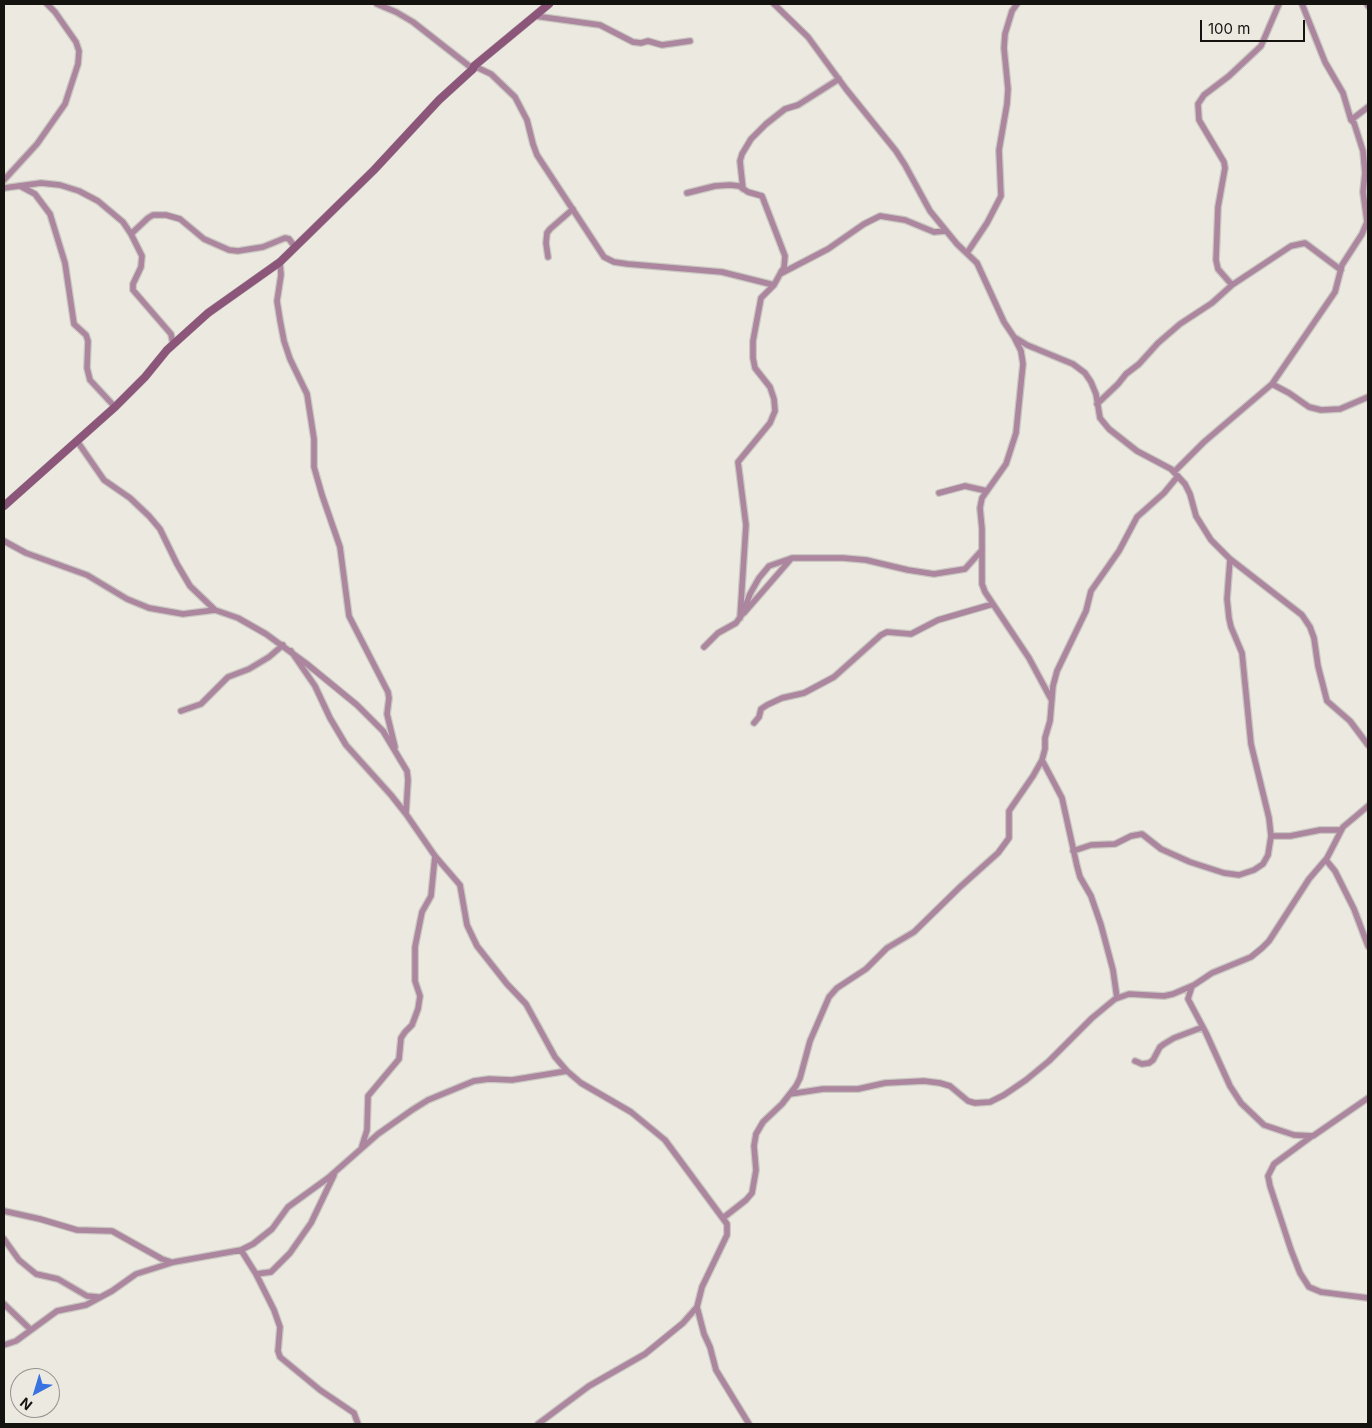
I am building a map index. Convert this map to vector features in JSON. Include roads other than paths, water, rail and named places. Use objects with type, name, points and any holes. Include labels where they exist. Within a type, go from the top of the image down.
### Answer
[{"type":"street","points":[[4,178],[37,144],[64,104],[78,64],[79,51],[76,42],[55,12],[46,4]]},
{"type":"street","points":[[377,4],[413,22],[474,68],[491,74],[515,97],[527,120],[537,154],[607,260],[628,264],[722,272],[774,285]]},
{"type":"street","points":[[168,350],[208,313],[280,262],[374,170],[439,100],[549,4]]},
{"type":"street","points":[[774,4],[808,38],[896,151],[930,211],[982,270],[1004,322],[1021,352],[1023,364],[1016,433],[1006,464],[982,498],[980,508],[982,584],[985,592],[1029,658],[1051,699]]},
{"type":"street","points":[[966,253],[987,223],[1001,196],[1000,150],[1008,89],[1004,48],[1005,34],[1008,22],[1017,4]]},
{"type":"street","points":[[1232,285],[1218,269],[1216,260],[1218,207],[1225,168],[1224,162],[1199,120],[1198,104],[1204,95],[1229,76],[1263,44],[1268,27],[1279,4]]},
{"type":"street","points":[[723,1218],[752,1193],[756,1170],[754,1146],[756,1134],[763,1122],[790,1094],[800,1078],[810,1041],[831,993],[866,969],[887,948],[914,932],[998,853],[1009,838],[1009,811],[1042,760],[1050,721],[1052,686],[1057,671],[1086,611],[1091,591],[1119,551],[1137,517],[1164,493],[1176,474],[1204,442],[1272,384],[1335,292],[1345,259],[1362,234],[1367,222],[1363,192],[1365,173],[1363,148],[1354,123],[1351,120],[1343,93],[1325,62],[1302,4]]},
{"type":"street","points":[[536,16],[600,25],[633,42],[641,43],[648,41],[662,45],[690,41]]},
{"type":"street","points":[[744,189],[740,161],[742,154],[752,139],[785,109],[798,105],[839,79]]},
{"type":"street","points":[[1351,120],[1368,107]]},
{"type":"street","points":[[1363,148],[1368,144]]},
{"type":"street","points":[[4,188],[51,183],[78,190],[110,210],[123,222],[142,256],[139,273],[133,284],[133,290],[171,334],[173,344],[145,377],[115,407],[4,506]]},
{"type":"street","points":[[687,193],[715,186],[730,185],[739,186],[762,196],[785,256],[784,268],[774,285],[762,298],[752,350],[755,368],[770,387],[775,411],[770,423],[738,462],[746,525],[742,615]]},
{"type":"street","points":[[20,186],[35,194],[50,214],[65,262],[74,324],[86,336],[88,341],[87,368],[90,380],[115,407]]},
{"type":"street","points":[[548,257],[547,233],[573,209]]},
{"type":"street","points":[[131,234],[148,218],[166,214],[180,219],[204,239],[229,250],[238,251],[263,248],[285,238],[295,247]]},
{"type":"street","points":[[780,274],[828,249],[864,224],[880,216],[905,220],[934,232],[946,230]]},
{"type":"street","points":[[1097,404],[1158,343],[1180,324],[1212,303],[1232,285],[1291,246],[1305,243],[1341,270]]},
{"type":"street","points":[[280,262],[281,275],[277,301],[284,341],[290,359],[307,394],[314,440],[314,467],[340,547],[349,616],[388,692],[387,714],[398,756]]},
{"type":"street","points":[[1014,337],[1027,345],[1073,364],[1081,370],[1091,382],[1100,418],[1123,442],[1176,474],[1185,484],[1196,516],[1211,540],[1230,559],[1302,615],[1310,627],[1314,638],[1318,666],[1328,702],[1350,721],[1368,745]]},
{"type":"street","points":[[1272,384],[1309,407],[1321,410],[1340,409],[1368,398]]},
{"type":"street","points":[[77,441],[104,480],[130,498],[160,529],[190,586],[215,610],[251,625],[283,646],[357,705],[383,731],[407,771],[406,814]]},
{"type":"street","points":[[939,493],[965,486],[987,491]]},
{"type":"street","points":[[4,541],[26,553],[87,575],[127,599],[149,608],[183,614],[215,610]]},
{"type":"street","points":[[742,615],[750,594],[759,578],[769,566],[792,558],[866,560],[934,574],[965,568],[982,550]]},
{"type":"street","points":[[704,647],[718,634],[736,622],[792,558]]},
{"type":"street","points":[[1073,851],[1091,845],[1115,844],[1131,836],[1142,834],[1162,849],[1190,862],[1224,873],[1239,875],[1254,870],[1263,864],[1268,856],[1271,836],[1269,818],[1252,744],[1242,653],[1231,628],[1229,618],[1227,599],[1230,559]]},
{"type":"street","points":[[754,723],[759,717],[761,709],[767,705],[782,698],[804,693],[834,677],[881,634],[887,632],[911,634],[938,620],[993,604]]},
{"type":"street","points":[[181,711],[201,704],[228,678],[249,669],[283,646]]},
{"type":"street","points":[[291,652],[315,686],[330,718],[346,745],[369,769],[406,814],[435,856],[460,886],[467,925],[477,946],[507,984],[526,1004],[534,1016],[542,1036],[555,1056],[581,1084],[632,1112],[665,1140],[727,1224],[727,1235],[702,1287],[697,1307],[684,1323],[645,1354],[589,1386],[538,1424]]},
{"type":"street","points":[[1042,760],[1062,798],[1080,876],[1092,896],[1101,925],[1113,970],[1117,998]]},
{"type":"street","points":[[790,1094],[823,1088],[858,1089],[886,1082],[924,1081],[950,1086],[968,1102],[990,1102],[1026,1080],[1049,1061],[1092,1018],[1117,998],[1129,994],[1164,996],[1178,992],[1212,974],[1251,957],[1269,941],[1309,879],[1326,860],[1341,830],[1368,806]]},
{"type":"street","points":[[1271,836],[1290,836],[1320,830],[1341,830]]},
{"type":"street","points":[[359,1150],[367,1130],[368,1096],[399,1059],[401,1038],[412,1025],[418,1009],[420,996],[414,981],[415,947],[422,912],[431,896],[435,856]]},
{"type":"street","points":[[1326,860],[1335,871],[1354,909],[1368,946]]},
{"type":"street","points":[[1192,986],[1188,999],[1230,1086],[1241,1103],[1264,1125],[1294,1135],[1313,1136]]},
{"type":"street","points":[[1135,1061],[1142,1064],[1149,1063],[1164,1044],[1202,1027]]},
{"type":"street","points":[[4,1345],[16,1341],[57,1311],[81,1307],[112,1291],[136,1274],[171,1262],[241,1250],[253,1244],[272,1229],[288,1207],[336,1171],[359,1150],[428,1100],[474,1081],[489,1079],[512,1080],[567,1071]]},
{"type":"street","points":[[1368,1098],[1274,1164],[1268,1176],[1291,1250],[1300,1273],[1309,1287],[1321,1292],[1368,1298]]},
{"type":"street","points":[[256,1274],[271,1272],[290,1254],[311,1223],[336,1171]]},
{"type":"street","points":[[4,1212],[40,1219],[77,1230],[112,1231],[171,1262]]},
{"type":"street","points":[[4,1239],[19,1260],[36,1274],[58,1279],[87,1296],[100,1297]]},
{"type":"street","points":[[241,1250],[256,1274],[274,1310],[280,1327],[278,1351],[280,1357],[320,1390],[354,1413],[358,1424]]},
{"type":"street","points":[[4,1304],[31,1330]]},
{"type":"street","points":[[697,1307],[716,1370],[750,1424]]}]
